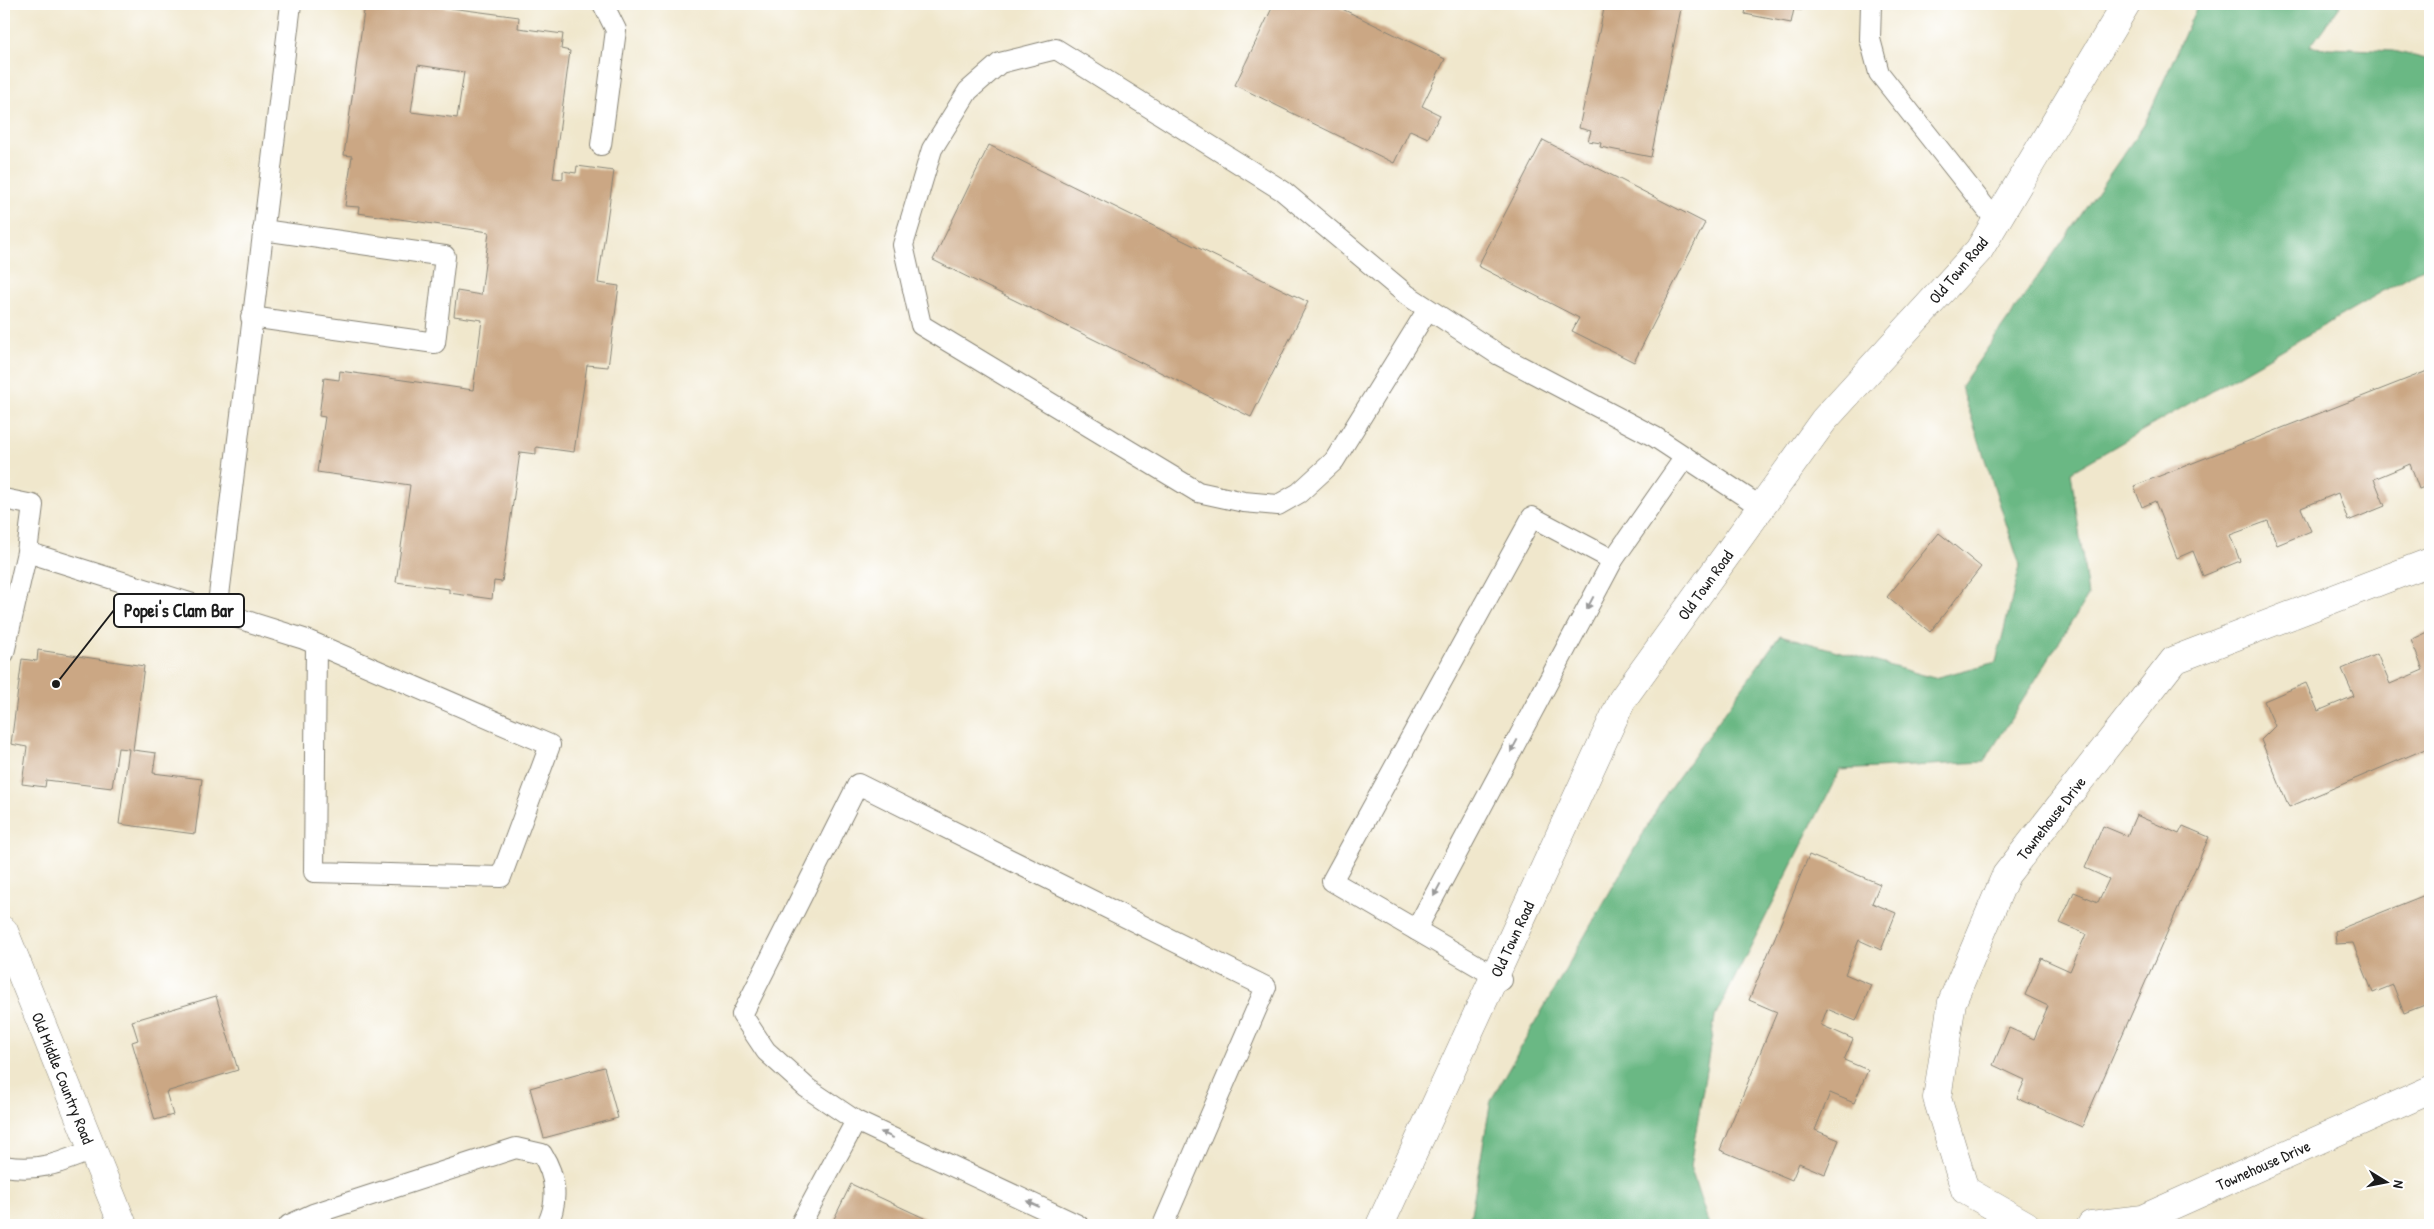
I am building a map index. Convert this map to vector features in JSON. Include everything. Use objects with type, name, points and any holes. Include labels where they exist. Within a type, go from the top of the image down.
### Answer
[{"type":"street","name":"Old Town Road","points":[[1380,1225],[1499,978],[1622,700],[1824,420],[1978,250],[2126,4]]},
{"type":"street","name":"Townehouse Drive","points":[[2026,1225],[1965,1190],[1937,1098],[1952,1002],[2006,875],[2174,660],[2430,562]]},
{"type":"street","name":"Old Middle Country Road","points":[[4,931],[123,1225]]},
{"type":"street","name":"Townehouse Drive","points":[[2091,1225],[2142,1219],[2430,1090]]},
{"type":"lane","points":[[217,612],[251,317],[291,4]]},
{"type":"lane","points":[[601,145],[616,30],[603,4]]},
{"type":"lane","points":[[1871,4],[1870,39],[1879,73],[1996,221]]},
{"type":"lane","points":[[1428,309],[1334,461],[1299,492],[1278,505],[1244,502],[1198,492],[921,325],[903,245],[932,149],[968,91],[1000,62],[1056,49],[1283,191],[1407,295],[1428,309],[1499,354],[1655,438],[1761,507]]},
{"type":"lane","points":[[251,317],[435,343],[445,256],[263,230]]},
{"type":"lane","points":[[1416,930],[1613,560],[1685,457]]},
{"type":"lane","points":[[4,499],[33,505],[26,552],[4,653]]},
{"type":"lane","points":[[1499,978],[1332,881],[1532,517],[1613,560]]},
{"type":"lane","points":[[26,552],[316,644],[550,745],[501,877],[314,872],[316,644]]},
{"type":"lane","points":[[1078,1225],[856,1120],[807,1088],[766,1051],[742,1015],[858,784],[1266,987],[1163,1225]]},
{"type":"lane","points":[[800,1225],[856,1120]]},
{"type":"lane","points":[[290,1225],[313,1214],[516,1148],[542,1154],[549,1164],[555,1198],[552,1215],[547,1225]]},
{"type":"lane","points":[[4,1166],[34,1169],[51,1166],[92,1150]]},
{"type":"green space","points":[[2198,4],[2341,4],[2310,47],[2394,51],[2430,60],[2430,264],[2071,472],[2088,596],[1984,762],[1840,770],[1715,1017],[1690,1166],[1709,1225],[1469,1225],[1491,1100],[1664,797],[1780,635],[1934,678],[1996,662],[2020,566],[1961,386],[2144,125]]},
{"type":"building","points":[[365,4],[420,4],[519,17],[518,28],[563,34],[561,49],[570,51],[553,178],[563,179],[563,171],[576,173],[577,166],[614,171],[598,283],[619,286],[608,367],[587,365],[574,452],[536,447],[536,454],[520,452],[502,582],[494,581],[492,599],[449,593],[449,589],[396,582],[410,485],[317,472],[325,417],[319,416],[324,378],[339,380],[340,371],[473,390],[482,320],[454,316],[457,291],[481,295],[489,232],[358,213],[359,207],[345,206],[352,156],[344,155]],"holes":[[[418,65],[464,72],[457,118],[411,112]]]},
{"type":"building","points":[[1274,4],[1332,4],[1445,59],[1422,106],[1440,115],[1428,138],[1410,130],[1394,163],[1235,85]]},
{"type":"building","points":[[1605,4],[1682,4],[1651,157],[1600,147],[1601,143],[1588,141],[1591,131],[1579,128]]},
{"type":"building","points":[[1747,4],[1804,4],[1802,10],[1794,9],[1791,23],[1745,14]]},
{"type":"building","points":[[1543,140],[1705,223],[1634,362],[1572,331],[1579,318],[1478,266]]},
{"type":"building","points":[[989,145],[1308,302],[1251,417],[933,260]]},
{"type":"building","points":[[2430,370],[2430,485],[2419,489],[2410,464],[2374,479],[2385,506],[2348,521],[2338,493],[2301,508],[2311,531],[2277,545],[2268,521],[2230,535],[2240,561],[2203,576],[2193,551],[2177,558],[2155,501],[2142,507],[2134,486]]},
{"type":"building","points":[[1939,533],[1981,567],[1930,632],[1887,597]]},
{"type":"building","points":[[2430,631],[2430,747],[2289,807],[2261,740],[2275,726],[2264,701],[2306,683],[2318,711],[2354,696],[2342,669],[2377,654],[2390,684],[2423,670],[2411,640]]},
{"type":"building","points":[[38,650],[144,666],[133,750],[156,753],[153,773],[202,779],[195,834],[119,824],[129,749],[118,748],[112,788],[46,780],[45,787],[22,784],[27,747],[11,744],[22,659],[37,661]]},
{"type":"building","points":[[2136,815],[2179,834],[2183,826],[2209,837],[2082,1127],[2017,1098],[2025,1080],[1993,1065],[2009,1028],[2034,1039],[2048,1006],[2025,995],[2041,958],[2070,971],[2086,934],[2060,923],[2074,892],[2098,902],[2109,879],[2085,868],[2103,826],[2127,836]]},
{"type":"building","points":[[1809,855],[1880,884],[1872,903],[1896,913],[1881,950],[1859,940],[1845,974],[1871,985],[1856,1021],[1827,1009],[1821,1025],[1853,1039],[1844,1060],[1868,1070],[1854,1103],[1830,1093],[1815,1130],[1839,1140],[1825,1174],[1799,1163],[1792,1180],[1720,1150],[1777,1012],[1749,1000]]},
{"type":"building","points":[[2430,893],[2430,970],[2427,971],[2430,978],[2430,1003],[2404,1013],[2393,985],[2373,993],[2353,943],[2336,944],[2335,931]]},
{"type":"building","points":[[216,996],[238,1070],[166,1092],[173,1115],[155,1120],[132,1042],[138,1040],[132,1021]]},
{"type":"building","points":[[604,1067],[618,1118],[544,1138],[530,1088]]},
{"type":"building","points":[[851,1184],[939,1225],[831,1225]]},
{"type":"place","name":"Popei's Clam Bar","points":[[56,684]]}]
